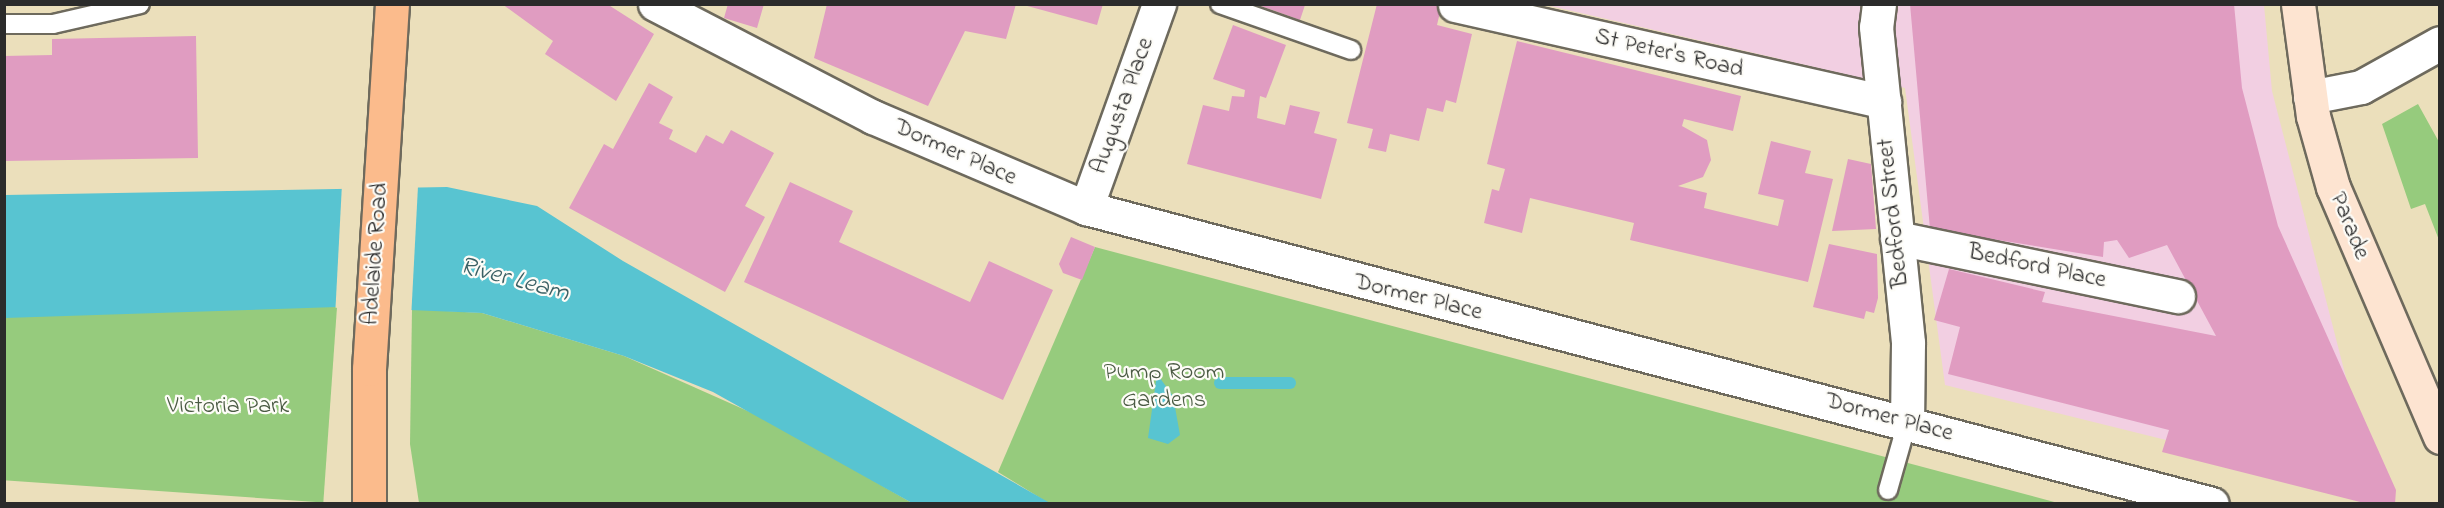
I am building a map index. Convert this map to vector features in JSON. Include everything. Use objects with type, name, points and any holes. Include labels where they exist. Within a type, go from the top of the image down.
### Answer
[{"type":"highway","name":"Adelaide Road","points":[[369,504],[369,369],[392,4]]},
{"type":"main road","name":"Parade","points":[[2298,4],[2310,98],[2344,218],[2439,437]]},
{"type":"street","name":"Dormer Place","points":[[656,4],[873,117],[1086,208],[2212,504]]},
{"type":"street","name":"Augusta Place","points":[[1086,208],[1160,4]]},
{"type":"street","name":"Bedford Street","points":[[1879,4],[1876,27],[1908,343],[1907,423]]},
{"type":"street","name":"St Peter's Road","points":[[1455,5],[1884,102]]},
{"type":"street","points":[[2310,98],[2368,84],[2439,46]]},
{"type":"street","name":"Bedford Place","points":[[1897,238],[2178,296]]},
{"type":"lane","points":[[4,24],[53,24],[140,4]]},
{"type":"lane","points":[[1220,4],[1351,50]]},
{"type":"lane","points":[[1888,490],[1907,423]]},
{"type":"shaded area","points":[[1546,5],[2264,5],[2272,91],[2373,482],[2371,491],[1945,385],[1905,88]]},
{"type":"green space","points":[[2418,104],[2439,142],[2439,240],[2425,204],[2411,209],[2382,124]]},
{"type":"green space","name":"Pump Room Gardens","points":[[1095,247],[2058,503],[1050,504],[998,472]]},
{"type":"green space","name":"Victoria Park","points":[[5,284],[337,307],[323,503],[4,480]]},
{"type":"green space","points":[[412,309],[482,313],[624,356],[770,421],[912,503],[419,503],[410,444]]},
{"type":"water","name":"River Leam","points":[[447,187],[537,206],[623,261],[1050,503],[912,503],[713,392],[624,356],[482,313],[337,307],[5,318],[5,195]]},
{"type":"water","points":[[1157,374],[1173,396],[1180,435],[1168,444],[1148,438]]},
{"type":"pier","points":[[342,182],[418,186],[411,312],[336,308]]},
{"type":"building","points":[[502,4],[607,4],[654,34],[616,101],[545,54],[553,41]]},
{"type":"building","points":[[728,4],[764,4],[757,28],[724,18]]},
{"type":"building","points":[[827,4],[1016,4],[1006,39],[965,31],[928,106],[814,58]]},
{"type":"building","points":[[1020,4],[1103,4],[1097,25]]},
{"type":"building","points":[[1377,4],[1442,4],[1437,25],[1472,34],[1456,103],[1446,100],[1443,112],[1427,108],[1419,141],[1390,134],[1386,152],[1368,148],[1373,129],[1347,123]]},
{"type":"building","points":[[1910,4],[2234,4],[2242,88],[2278,226],[2396,490],[2395,504],[2368,504],[2162,452],[2169,430],[1948,374],[1960,327],[1934,320],[1949,269],[2045,292],[2042,302],[2216,336],[2167,245],[2129,258],[2117,240],[2104,242],[2103,257],[1930,229]]},
{"type":"building","points":[[1258,5],[1305,5],[1300,20]]},
{"type":"building","points":[[1233,25],[1286,45],[1266,98],[1260,96],[1257,118],[1285,125],[1290,105],[1320,112],[1314,133],[1337,139],[1321,199],[1187,164],[1203,105],[1229,111],[1232,96],[1244,97],[1245,90],[1213,79]]},
{"type":"building","points":[[196,36],[198,158],[4,161],[4,56],[52,55],[52,39]]},
{"type":"building","points":[[1517,41],[1741,96],[1733,131],[1684,119],[1682,126],[1707,140],[1711,160],[1703,177],[1678,186],[1707,193],[1704,208],[1778,226],[1784,200],[1758,194],[1771,141],[1811,151],[1805,173],[1833,179],[1808,282],[1630,240],[1634,223],[1530,198],[1522,233],[1484,223],[1492,189],[1499,191],[1505,169],[1487,164]]},
{"type":"building","points":[[649,83],[673,97],[659,123],[673,130],[669,139],[696,153],[706,135],[723,144],[731,130],[774,153],[745,206],[765,217],[725,292],[569,208],[604,144],[613,149]]},
{"type":"building","points":[[1848,159],[1871,164],[1876,229],[1832,231]]},
{"type":"building","points":[[790,182],[853,211],[839,242],[970,302],[989,261],[1053,290],[1003,400],[744,282]]},
{"type":"building","points":[[1071,237],[1095,247],[1082,280],[1063,273],[1059,264]]},
{"type":"building","points":[[1829,244],[1877,254],[1878,298],[1874,313],[1866,311],[1864,319],[1813,307]]},
{"type":"waterway","points":[[1220,383],[1290,383]]}]
